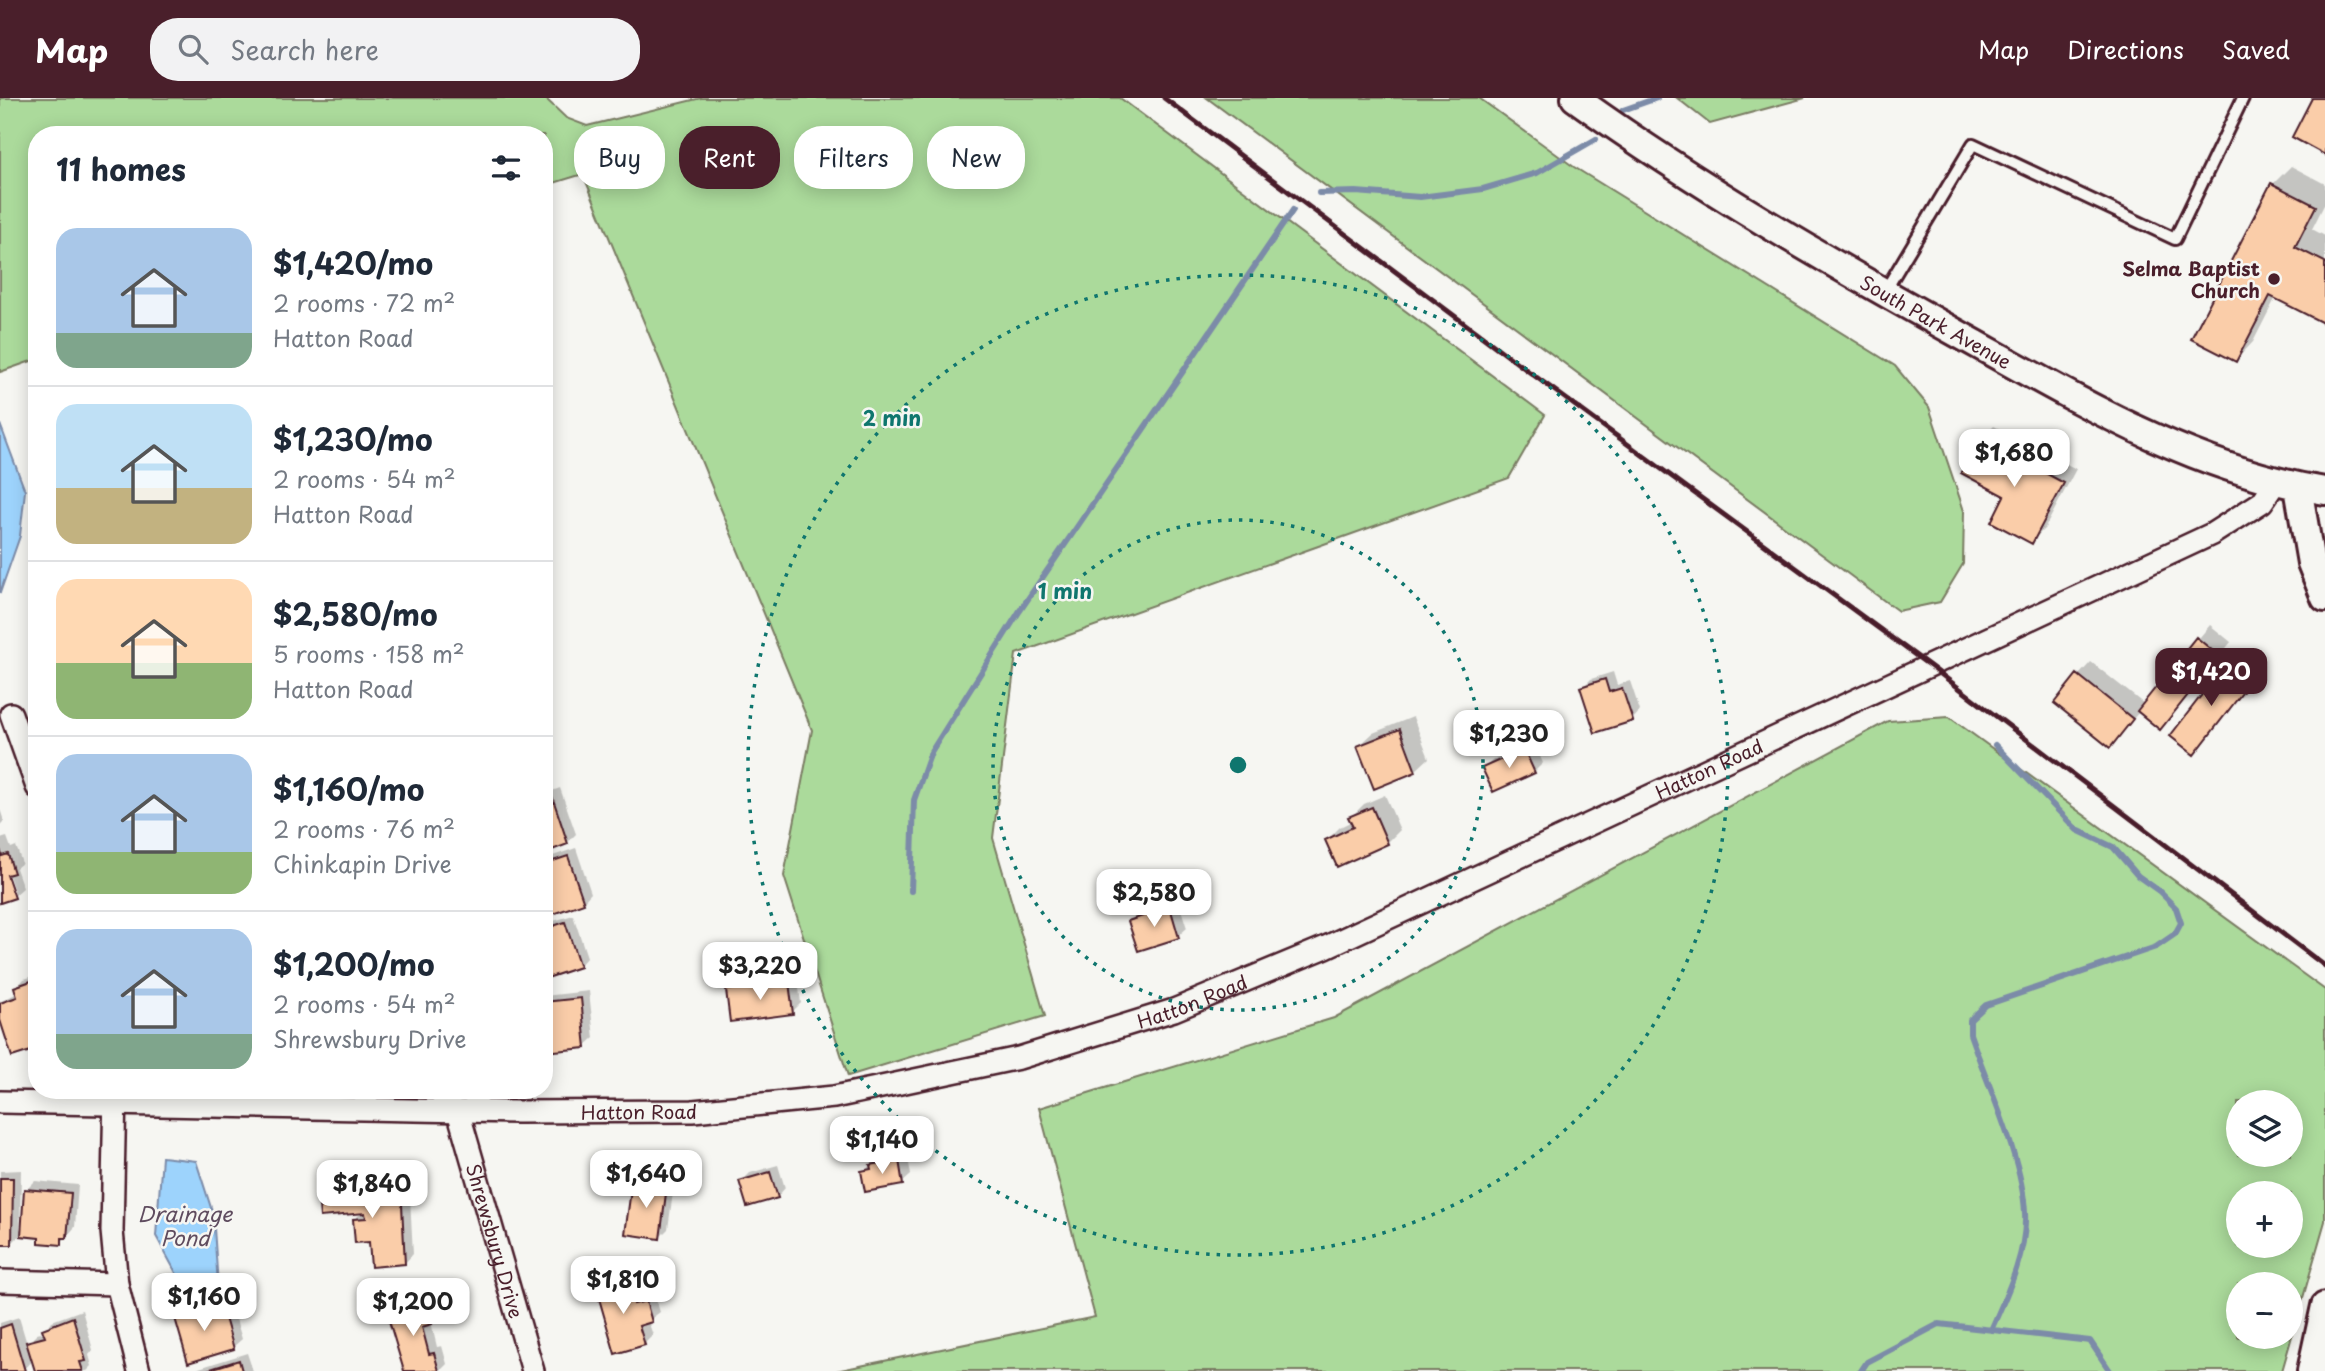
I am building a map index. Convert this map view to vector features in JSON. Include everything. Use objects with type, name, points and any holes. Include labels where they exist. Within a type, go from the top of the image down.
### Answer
[{"type":"street","name":"South Park Avenue","points":[[1575,98],[1755,218],[1884,293],[2142,431],[2286,485],[2325,491]]},
{"type":"street","points":[[2286,485],[2325,598]]},
{"type":"street","name":"Hatton Road","points":[[322,1099],[426,1100],[468,1111],[693,1111],[834,1097],[1019,1058],[1174,1010],[1410,909],[2212,534],[2286,485]]},
{"type":"street","points":[[11,714],[28,762]]},
{"type":"street","name":"Hatton Road","points":[[0,1102],[69,1099]]},
{"type":"street","points":[[115,1099],[112,1231],[117,1284],[139,1371]]},
{"type":"street","name":"Shrewsbury Drive","points":[[471,1099],[468,1111],[533,1371]]},
{"type":"street","points":[[0,1281],[117,1284]]},
{"type":"street","points":[[2311,1371],[2325,1306]]},
{"type":"lane","points":[[1884,293],[1973,144],[2175,239],[2243,98]]},
{"type":"green space","points":[[0,98],[545,98],[566,118],[587,126],[574,126],[574,177],[553,183],[553,126],[28,126],[28,362],[0,372]]},
{"type":"green space","points":[[701,98],[1120,98],[1545,415],[1509,478],[1016,654],[993,838],[1045,1016],[848,1076],[784,876],[812,730],[589,189],[665,189],[665,126],[587,126]]},
{"type":"green space","points":[[1207,98],[1479,98],[1574,167],[1895,366],[1929,407],[1964,511],[1963,564],[1940,602],[1898,611]]},
{"type":"green space","points":[[1677,98],[1805,98],[1710,124]]},
{"type":"green space","points":[[1949,717],[2325,990],[2325,1221],[2303,1298],[2303,1272],[2226,1272],[2226,1349],[2288,1349],[2282,1371],[836,1371],[1095,1317],[1039,1108],[1334,1018],[1888,721]]},
{"type":"water","points":[[0,424],[25,491],[20,536],[0,593]]},
{"type":"water","name":"Drainage Pond","points":[[162,1157],[196,1161],[213,1214],[218,1285],[187,1293],[156,1236]]},
{"type":"building","points":[[2312,98],[2325,98],[2325,155],[2292,137]]},
{"type":"building","name":"Selma Baptist Church","points":[[2271,183],[2316,206],[2295,247],[2325,262],[2325,324],[2270,296],[2236,362],[2191,339]]},
{"type":"building","points":[[1980,438],[2064,483],[2032,544],[1991,522],[2004,496],[1961,473]]},
{"type":"building","points":[[2196,637],[2219,656],[2160,730],[2137,711]]},
{"type":"building","points":[[2228,661],[2252,680],[2194,755],[2170,736]]},
{"type":"building","points":[[2077,674],[2133,719],[2110,748],[2054,703]]},
{"type":"building","points":[[1605,679],[1609,692],[1622,688],[1633,721],[1595,733],[1580,687]]},
{"type":"building","points":[[1400,729],[1416,772],[1374,789],[1357,746]]},
{"type":"building","points":[[1524,749],[1535,773],[1493,792],[1482,768]]},
{"type":"building","points":[[553,799],[568,844],[553,850]]},
{"type":"building","points":[[1372,807],[1388,844],[1337,867],[1325,840],[1353,827],[1348,817]]},
{"type":"building","points":[[0,849],[2,856],[8,854],[14,873],[7,875],[15,898],[0,903]]},
{"type":"building","points":[[568,856],[584,903],[553,914],[553,861]]},
{"type":"building","points":[[1170,907],[1179,938],[1138,951],[1128,921]]},
{"type":"building","points":[[565,922],[580,967],[553,976],[553,926]]},
{"type":"building","points":[[28,982],[28,1052],[12,1057],[0,1020],[0,1003],[17,997],[14,987]]},
{"type":"building","points":[[789,982],[793,1014],[730,1022],[726,990]]},
{"type":"building","points":[[581,998],[586,1048],[553,1051],[553,1001]]},
{"type":"building","points":[[899,1160],[903,1185],[865,1192],[861,1171],[871,1169],[870,1165]]},
{"type":"building","points":[[770,1172],[778,1198],[747,1207],[739,1181]]},
{"type":"building","points":[[0,1178],[13,1178],[12,1245],[0,1245]]},
{"type":"building","points":[[632,1182],[667,1186],[660,1239],[625,1234]]},
{"type":"building","points":[[401,1185],[405,1264],[371,1267],[369,1242],[355,1243],[353,1219],[366,1218],[365,1213],[320,1217],[318,1192]]},
{"type":"building","points":[[24,1189],[71,1193],[67,1238],[62,1238],[62,1245],[39,1243],[39,1238],[21,1236]]},
{"type":"building","points":[[627,1279],[634,1304],[646,1301],[652,1322],[639,1326],[645,1345],[615,1354],[596,1288]]},
{"type":"building","points":[[426,1303],[432,1324],[422,1327],[429,1354],[434,1353],[439,1371],[404,1371],[387,1314]]},
{"type":"building","points":[[221,1304],[234,1349],[188,1363],[175,1318]]},
{"type":"building","points":[[73,1317],[86,1361],[80,1362],[83,1371],[35,1371],[26,1342],[45,1337],[42,1329]]},
{"type":"building","points":[[11,1324],[25,1371],[0,1371],[0,1328]]},
{"type":"building","points":[[239,1360],[242,1371],[204,1371]]},
{"type":"waterway","points":[[1623,110],[1657,98]]},
{"type":"waterway","points":[[1319,193],[1356,192],[1420,197],[1483,189],[1537,173],[1596,139]]},
{"type":"waterway","points":[[911,891],[914,800],[931,752],[1019,612],[1293,210]]},
{"type":"waterway","points":[[1991,1330],[2019,1258],[2025,1213],[2018,1170],[2004,1123],[1970,1034],[1970,1020],[1986,1005],[2156,947],[2175,934],[2181,923],[2176,908],[2159,891],[2138,876],[2113,847],[2077,830],[1995,745]]},
{"type":"waterway","points":[[1861,1371],[1867,1362],[1939,1324],[2090,1341],[2110,1371]]},
{"type":"railway","points":[[1164,98],[1528,371],[1930,666],[2325,966]]},
{"type":"place","name":"Selma Baptist Church","points":[[2274,279]]}]
